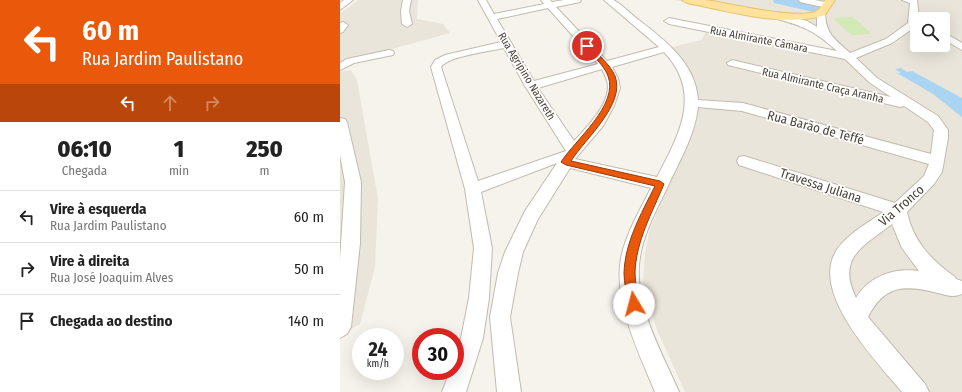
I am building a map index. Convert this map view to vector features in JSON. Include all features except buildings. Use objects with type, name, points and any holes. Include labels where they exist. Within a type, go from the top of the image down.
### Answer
[{"type":"main road","points":[[687,0],[777,16],[805,17],[826,6]]},
{"type":"street","points":[[340,7],[349,0]]},
{"type":"street","points":[[407,0],[405,11],[407,24]]},
{"type":"street","name":"Rua Agripino Nazareth","points":[[482,0],[569,157]]},
{"type":"street","points":[[492,17],[547,3],[577,0]]},
{"type":"street","points":[[608,0],[666,48],[684,70],[692,103],[688,123],[638,232],[631,256],[629,274],[634,304],[667,392]]},
{"type":"street","points":[[804,0],[826,6],[821,25],[826,35]]},
{"type":"street","points":[[906,0],[914,2],[914,12]]},
{"type":"street","points":[[509,392],[500,317],[508,273],[514,252],[531,216],[569,157],[598,123],[613,95],[612,78],[606,66],[547,3]]},
{"type":"street","name":"Via Tronco","points":[[777,16],[804,23],[826,35],[873,80],[933,119],[941,130],[937,161],[934,172],[929,180],[898,210],[850,247],[842,258],[839,275],[843,292],[856,319],[917,392]]},
{"type":"street","name":"Rua Almirante Câmara","points":[[669,21],[849,56]]},
{"type":"street","points":[[849,56],[889,41],[910,27]]},
{"type":"street","points":[[958,44],[962,34]]},
{"type":"street","points":[[454,392],[472,338],[479,298],[482,248],[473,189],[436,67],[439,62],[449,57],[507,44]]},
{"type":"street","points":[[531,86],[666,48]]},
{"type":"street","points":[[340,67],[351,61],[389,53]]},
{"type":"street","name":"Rua Almirante Craça Aranha","points":[[732,63],[913,106]]},
{"type":"street","name":"Rua Barão de Teffé","points":[[692,103],[743,107],[937,161]]},
{"type":"street","points":[[340,122],[353,182],[348,281],[340,327]]},
{"type":"street","points":[[473,189],[557,158],[569,157],[660,184]]},
{"type":"street","name":"Travessa Juliana","points":[[744,161],[898,210]]},
{"type":"street","points":[[898,210],[899,222],[905,237],[914,251],[936,275],[959,288]]},
{"type":"street","points":[[856,319],[866,300],[886,282],[893,280],[914,279],[959,288]]},
{"type":"shaded area","points":[[358,0],[418,0],[417,19],[443,24],[450,33],[370,55],[340,70],[340,14]]},
{"type":"shaded area","points":[[675,0],[962,0],[962,392],[685,392],[657,330],[643,282],[645,253],[650,228],[689,141],[697,117],[699,99],[696,82],[682,57],[672,47],[701,40],[710,25],[835,51],[830,44],[814,31],[787,20]]},
{"type":"shaded area","points":[[351,70],[357,80],[378,199],[375,267],[360,324],[340,335],[340,71]]},
{"type":"green space","points":[[853,17],[872,34],[851,35],[832,18]]},
{"type":"water","points":[[901,68],[907,72],[912,71],[962,98],[962,117],[933,94],[897,73],[901,73],[895,69]]},
{"type":"waterway","points":[[779,0],[818,9]]},
{"type":"route","points":[[587,46],[610,72],[614,88],[613,95],[598,123],[573,151],[566,162],[660,184],[638,232],[631,256],[629,274],[634,304]]}]
